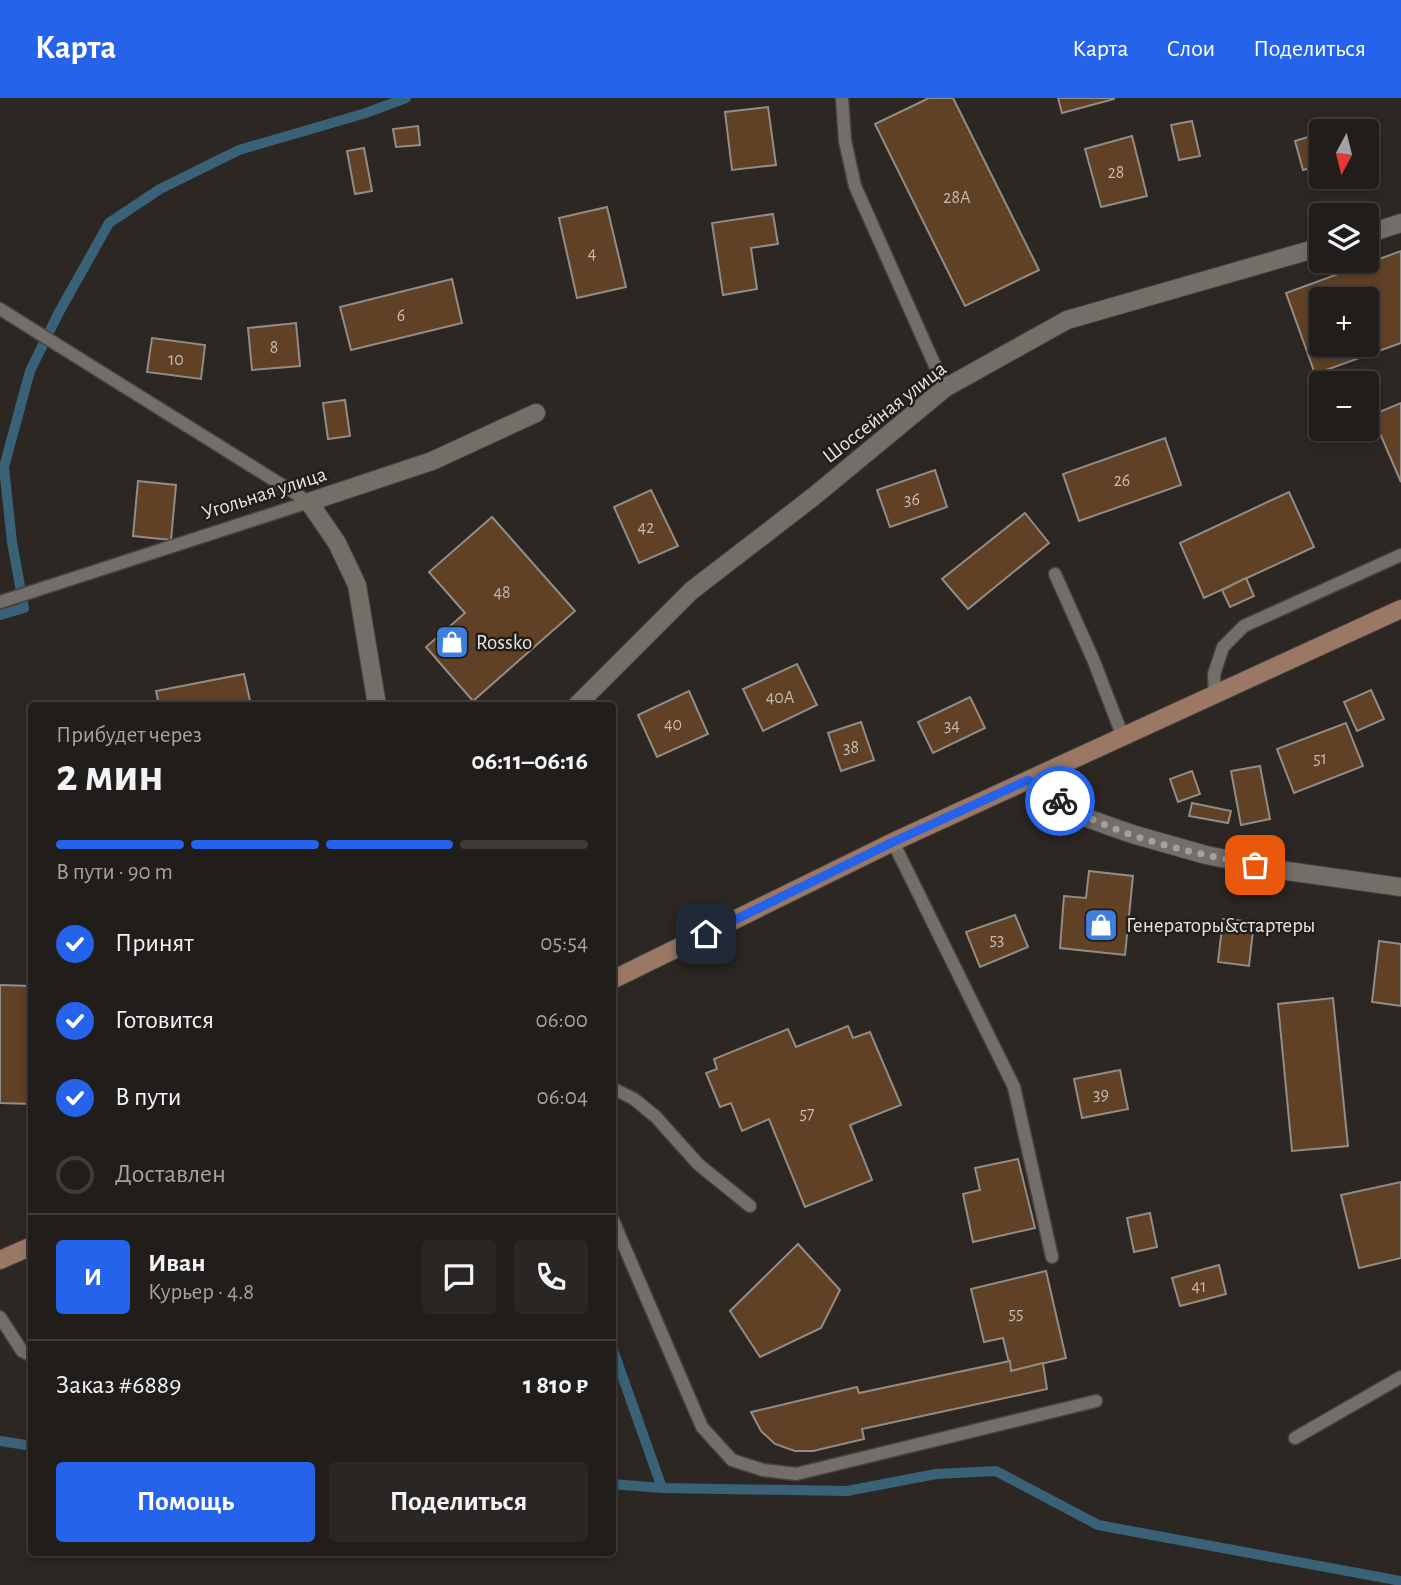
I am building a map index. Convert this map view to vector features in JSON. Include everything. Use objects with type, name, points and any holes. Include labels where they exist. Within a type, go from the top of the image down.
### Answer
[{"type":"main road","points":[[616,978],[893,842],[1401,609]]},
{"type":"main road","points":[[0,1260],[28,1248]]},
{"type":"street","points":[[1379,230],[1401,223]]},
{"type":"street","name":"Шоссейная улица","points":[[580,702],[691,592],[813,498],[945,388],[1067,320],[1309,250]]},
{"type":"street","name":"Угольная улица","points":[[309,502],[432,461],[536,413]]},
{"type":"street","points":[[309,502],[337,543],[357,585],[376,702]]},
{"type":"street","points":[[1028,780],[1084,817],[1206,855],[1280,870],[1401,887]]},
{"type":"lane","points":[[842,98],[845,141],[855,186],[945,388]]},
{"type":"lane","points":[[0,309],[309,502]]},
{"type":"lane","name":"Угольная улица","points":[[1,601],[309,502]]},
{"type":"lane","points":[[1215,694],[1214,674],[1223,647],[1244,626],[1401,555]]},
{"type":"lane","points":[[1055,574],[1093,659],[1123,737]]},
{"type":"lane","points":[[893,842],[1014,1087],[1052,1257]]},
{"type":"lane","points":[[616,1090],[634,1099],[656,1117],[698,1164],[750,1206]]},
{"type":"lane","points":[[616,1227],[702,1427],[733,1460],[763,1469],[796,1474],[1096,1401]]},
{"type":"lane","points":[[0,1317],[22,1351],[28,1354]]},
{"type":"lane","points":[[1295,1438],[1401,1377]]},
{"type":"building","points":[[929,98],[953,98],[1039,270],[965,306],[875,124]]},
{"type":"building","points":[[1058,98],[1114,98],[1114,99],[1062,113]]},
{"type":"building","points":[[768,107],[776,165],[732,170],[725,112]]},
{"type":"building","points":[[1192,121],[1200,156],[1179,160],[1171,125]]},
{"type":"building","points":[[418,126],[420,145],[396,147],[393,129]]},
{"type":"building","points":[[1132,136],[1147,196],[1101,207],[1085,149]]},
{"type":"building","points":[[1309,137],[1309,168],[1303,170],[1295,141]]},
{"type":"building","points":[[364,148],[372,191],[355,194],[347,151]]},
{"type":"building","points":[[607,207],[626,287],[577,298],[559,218]]},
{"type":"building","points":[[773,214],[778,244],[751,248],[757,289],[723,295],[712,223]]},
{"type":"building","points":[[1401,251],[1401,343],[1379,351],[1379,287],[1309,287],[1309,357],[1362,357],[1323,371],[1314,371],[1286,293],[1341,273],[1379,273],[1379,259]]},
{"type":"building","points":[[452,279],[462,323],[351,350],[340,307]]},
{"type":"building","points":[[296,323],[300,366],[252,370],[248,328]]},
{"type":"building","points":[[152,338],[205,345],[201,379],[147,372]]},
{"type":"building","points":[[345,400],[350,436],[328,439],[323,403]]},
{"type":"building","points":[[1401,403],[1401,482],[1379,431],[1379,412]]},
{"type":"building","points":[[1165,438],[1181,485],[1079,521],[1063,474]]},
{"type":"building","points":[[935,470],[947,507],[890,527],[877,490]]},
{"type":"building","points":[[138,481],[176,485],[171,540],[133,536]]},
{"type":"building","points":[[651,490],[678,546],[639,563],[614,507]]},
{"type":"building","points":[[1289,492],[1314,547],[1204,598],[1180,543]]},
{"type":"building","points":[[1025,513],[1049,543],[968,609],[942,579]]},
{"type":"building","points":[[492,517],[575,611],[473,701],[426,647],[465,613],[429,572]]},
{"type":"building","points":[[1246,578],[1254,596],[1230,607],[1222,590]]},
{"type":"building","points":[[797,664],[817,705],[763,731],[743,689]]},
{"type":"building","points":[[244,674],[250,702],[158,702],[156,691]]},
{"type":"building","points":[[1371,690],[1384,719],[1357,731],[1344,702]]},
{"type":"building","points":[[689,691],[708,734],[657,757],[638,715]]},
{"type":"building","points":[[970,697],[985,728],[933,753],[918,722]]},
{"type":"building","points":[[861,722],[874,760],[841,771],[828,733]]},
{"type":"building","points":[[1346,723],[1363,766],[1294,793],[1277,749]]},
{"type":"building","points":[[1260,766],[1270,819],[1241,825],[1231,771]]},
{"type":"building","points":[[1192,771],[1200,794],[1178,802],[1170,779]]},
{"type":"building","points":[[1192,803],[1231,811],[1228,823],[1189,816]]},
{"type":"building","points":[[1089,871],[1133,876],[1125,955],[1060,948],[1064,896],[1086,898]]},
{"type":"building","points":[[1015,915],[1028,947],[980,967],[966,932]]},
{"type":"building","points":[[1223,919],[1254,922],[1249,966],[1218,962]]},
{"type":"building","points":[[1379,941],[1401,944],[1401,1006],[1372,1002]]},
{"type":"building","points":[[0,985],[28,986],[28,1104],[0,1103]]},
{"type":"building","points":[[1333,998],[1348,1146],[1292,1151],[1278,1004]]},
{"type":"building","points":[[848,1026],[853,1038],[870,1032],[901,1105],[850,1125],[872,1180],[805,1207],[769,1119],[742,1131],[731,1103],[720,1107],[706,1073],[717,1069],[714,1059],[788,1029],[796,1047]]},
{"type":"building","points":[[1120,1070],[1128,1109],[1082,1118],[1074,1079]]},
{"type":"building","points":[[1018,1159],[1035,1228],[973,1242],[963,1194],[980,1190],[975,1168]]},
{"type":"building","points":[[1401,1182],[1401,1258],[1359,1268],[1341,1195]]},
{"type":"building","points":[[1150,1213],[1157,1247],[1134,1252],[1127,1218]]},
{"type":"building","points":[[798,1244],[840,1290],[821,1328],[760,1357],[730,1311]]},
{"type":"building","points":[[1219,1265],[1226,1294],[1180,1306],[1172,1278]]},
{"type":"building","points":[[1046,1271],[1066,1358],[1011,1371],[1003,1338],[984,1342],[971,1289]]},
{"type":"building","points":[[1010,1361],[1011,1371],[1043,1363],[1047,1389],[862,1429],[864,1439],[813,1451],[795,1451],[775,1444],[761,1431],[751,1412],[857,1387],[859,1393]]},
{"type":"waterway","points":[[0,615],[24,608],[12,542],[4,467],[30,371],[58,314],[109,223],[160,189],[239,150],[366,113],[406,98]]},
{"type":"waterway","points":[[616,1358],[662,1488]]},
{"type":"waterway","points":[[0,1441],[28,1445]]},
{"type":"waterway","points":[[616,1484],[662,1488],[847,1491],[936,1474],[996,1471],[1098,1525],[1401,1581]]},
{"type":"way so far","points":[[1060,801],[1084,817],[1132,834],[1206,855],[1255,865]]},
{"type":"place","name":"Rossko","points":[[452,642]]},
{"type":"place","name":"Генераторы&стартеры","points":[[1101,925]]},
{"type":"route","points":[[706,934],[893,842],[1028,780],[1060,801]]}]
